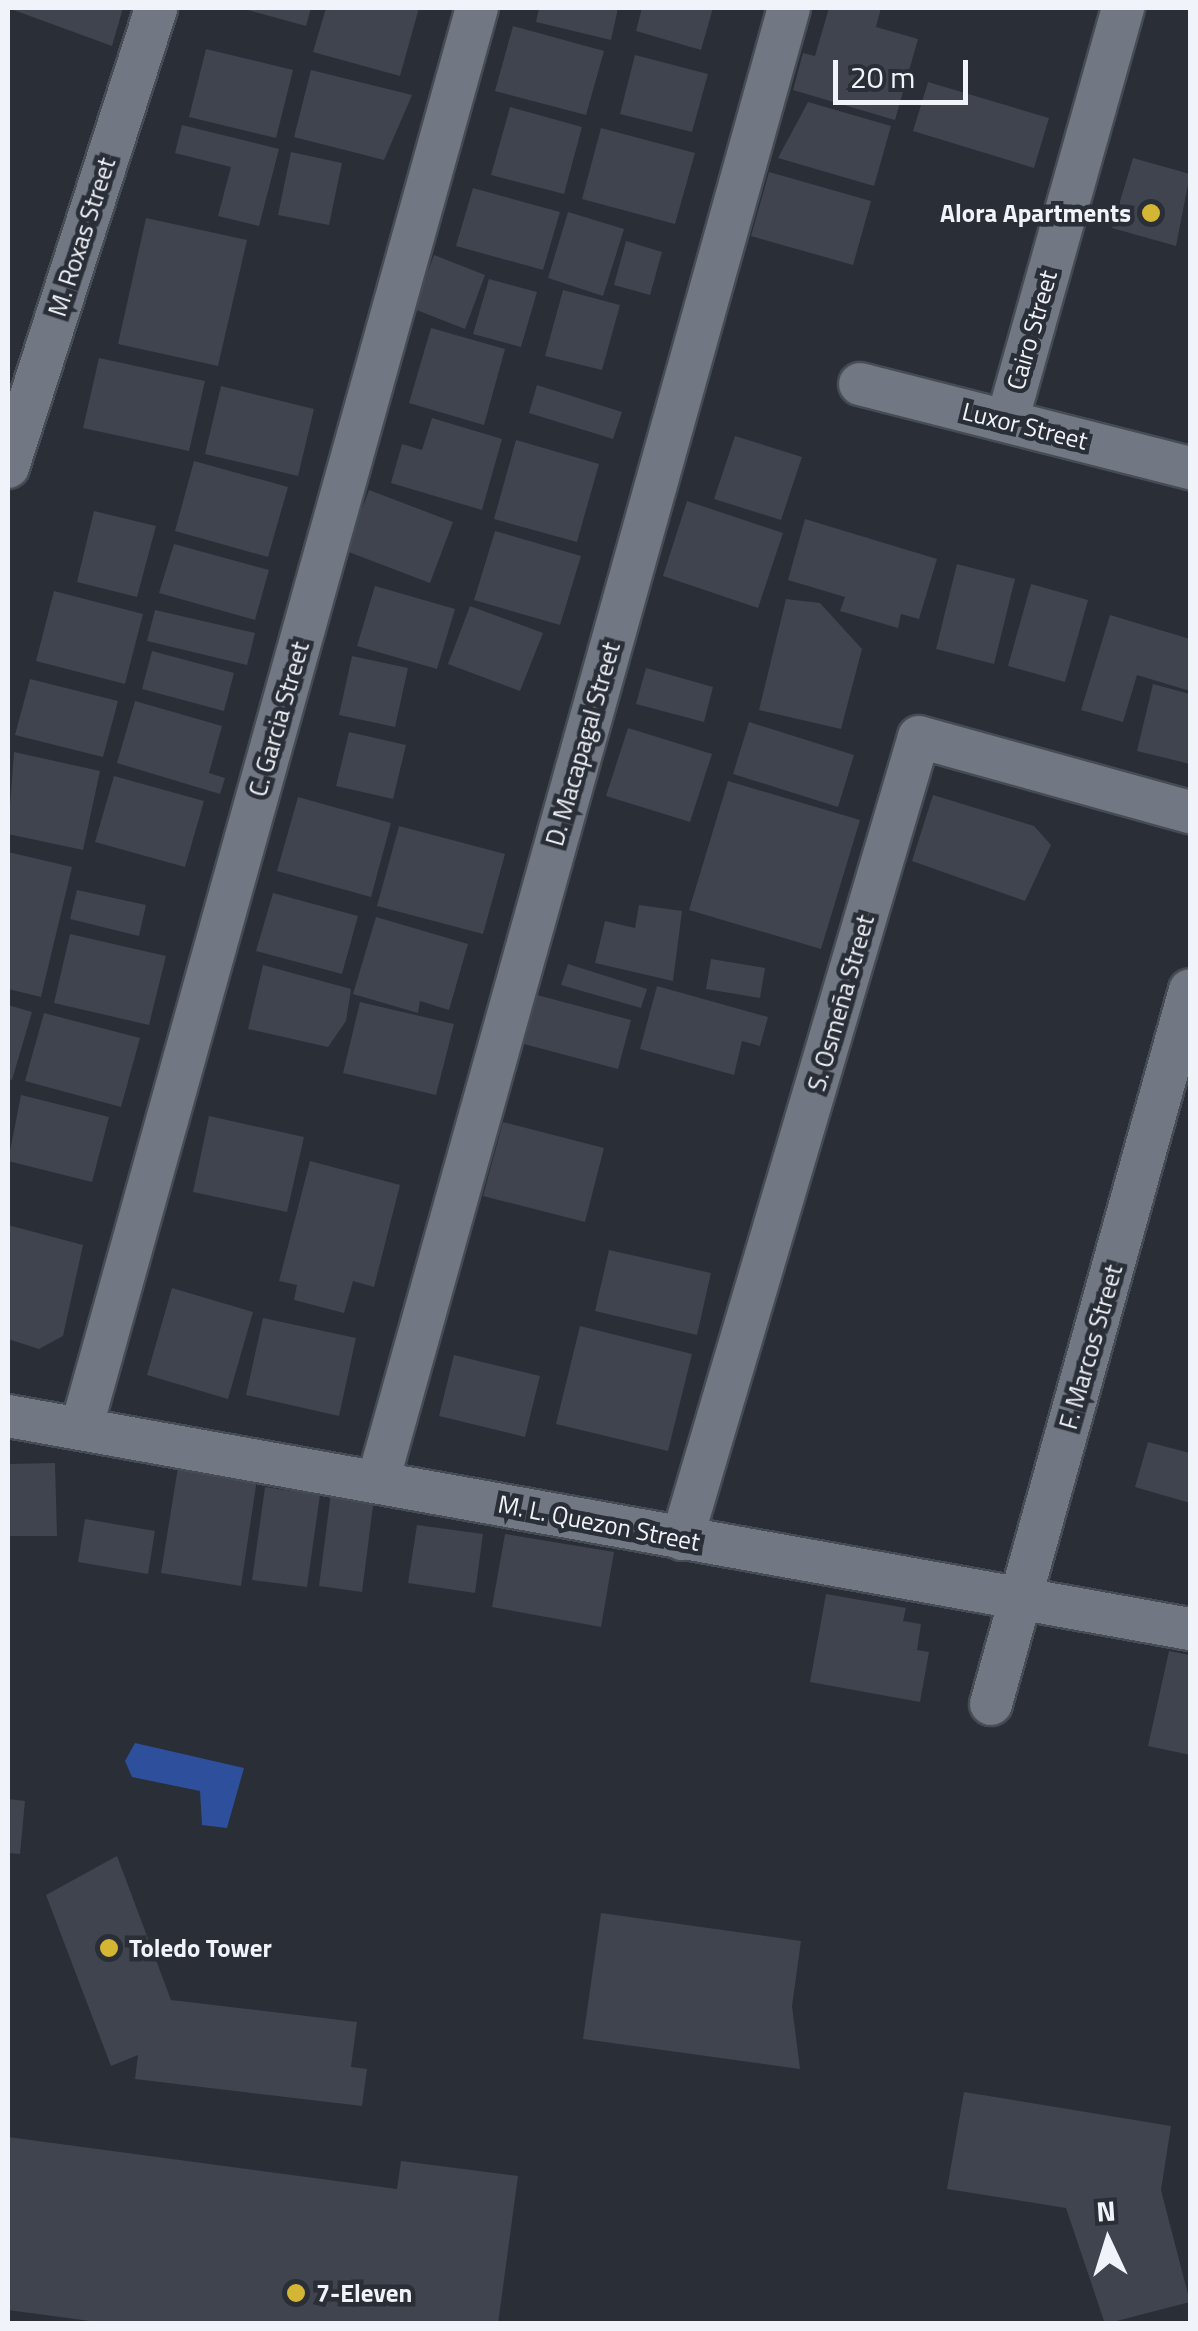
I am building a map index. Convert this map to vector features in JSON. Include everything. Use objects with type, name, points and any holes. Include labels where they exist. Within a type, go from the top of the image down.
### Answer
[{"type":"street","name":"M. Roxas Street","points":[[8,467],[156,8]]},
{"type":"street","name":"C. Garcia Street","points":[[81,1429],[477,8]]},
{"type":"street","name":"D. Macapagal Street","points":[[378,1482],[789,8]]},
{"type":"street","name":"Cairo Street","points":[[1007,421],[1123,8]]},
{"type":"street","name":"Luxor Street","points":[[860,384],[1190,468]]},
{"type":"street","name":"S. Osmeña Street","points":[[682,1539],[920,736],[1190,812]]},
{"type":"street","name":"F. Marcos Street","points":[[991,1704],[1190,990]]},
{"type":"street","name":"M. L. Quezon Street","points":[[8,1416],[1190,1630]]},
{"type":"water","points":[[135,1743],[244,1768],[227,1828],[202,1825],[200,1791],[132,1777],[125,1761]]},
{"type":"building","points":[[8,8],[123,8],[112,46]]},
{"type":"building","points":[[240,8],[311,8],[306,26]]},
{"type":"building","points":[[326,8],[419,8],[400,76],[313,52]]},
{"type":"building","points":[[539,8],[618,8],[611,40],[536,22]]},
{"type":"building","points":[[642,8],[713,8],[701,50],[636,31]]},
{"type":"building","points":[[829,8],[881,8],[876,27],[918,39],[895,120],[793,90],[803,53],[815,56]]},
{"type":"building","points":[[513,26],[604,51],[586,115],[495,91]]},
{"type":"building","points":[[206,49],[293,70],[276,138],[189,117]]},
{"type":"building","points":[[635,55],[708,74],[692,132],[620,114]]},
{"type":"building","points":[[311,70],[412,95],[384,160],[294,137]]},
{"type":"building","points":[[928,82],[1049,118],[1034,168],[913,131]]},
{"type":"building","points":[[808,102],[891,126],[874,186],[778,158]]},
{"type":"building","points":[[510,107],[582,127],[564,194],[491,175]]},
{"type":"building","points":[[182,125],[279,149],[259,226],[218,216],[231,167],[175,153]]},
{"type":"building","points":[[601,128],[695,153],[675,224],[582,199]]},
{"type":"building","points":[[291,152],[342,163],[329,225],[278,215]]},
{"type":"building","name":"Alora Apartments","points":[[1133,158],[1190,174],[1176,246],[1112,228]]},
{"type":"building","points":[[769,172],[871,201],[853,265],[751,236]]},
{"type":"building","points":[[473,188],[560,212],[543,270],[456,246]]},
{"type":"building","points":[[568,212],[624,229],[603,296],[548,278]]},
{"type":"building","points":[[146,218],[247,240],[218,366],[118,344]]},
{"type":"building","points":[[626,241],[662,252],[650,295],[614,285]]},
{"type":"building","points":[[434,255],[485,275],[465,329],[414,309]]},
{"type":"building","points":[[489,279],[537,292],[521,347],[473,334]]},
{"type":"building","points":[[563,290],[620,305],[602,370],[545,356]]},
{"type":"building","points":[[431,328],[505,349],[484,425],[409,403]]},
{"type":"building","points":[[99,358],[205,381],[189,451],[83,428]]},
{"type":"building","points":[[537,385],[622,412],[613,439],[529,413]]},
{"type":"building","points":[[221,386],[314,409],[298,476],[205,454]]},
{"type":"building","points":[[432,418],[502,439],[482,510],[391,483],[402,444],[422,450]]},
{"type":"building","points":[[735,436],[802,457],[781,520],[714,499]]},
{"type":"building","points":[[516,440],[599,464],[577,542],[494,519]]},
{"type":"building","points":[[194,461],[288,487],[268,557],[175,531]]},
{"type":"building","points":[[369,490],[453,522],[430,583],[346,551]]},
{"type":"building","points":[[687,501],[783,533],[758,608],[663,576]]},
{"type":"building","points":[[94,511],[156,526],[137,597],[77,582]]},
{"type":"building","points":[[805,519],[937,559],[919,619],[901,614],[898,628],[840,611],[845,597],[788,580]]},
{"type":"building","points":[[495,531],[581,556],[560,625],[474,600]]},
{"type":"building","points":[[174,544],[269,570],[255,620],[159,593]]},
{"type":"building","points":[[957,564],[1015,579],[994,664],[936,649]]},
{"type":"building","points":[[1031,584],[1088,600],[1065,682],[1008,666]]},
{"type":"building","points":[[375,586],[455,609],[437,669],[357,646]]},
{"type":"building","points":[[54,591],[143,614],[125,684],[36,661]]},
{"type":"building","points":[[786,599],[820,603],[862,649],[841,729],[759,710]]},
{"type":"building","points":[[470,606],[543,633],[520,691],[448,664]]},
{"type":"building","points":[[155,610],[255,633],[247,665],[147,641]]},
{"type":"building","points":[[1110,615],[1190,639],[1190,691],[1137,675],[1123,722],[1081,710]]},
{"type":"building","points":[[152,651],[234,673],[224,711],[142,689]]},
{"type":"building","points":[[352,656],[408,668],[395,727],[339,715]]},
{"type":"building","points":[[646,668],[713,687],[704,722],[636,704]]},
{"type":"building","points":[[30,679],[118,701],[103,757],[15,735]]},
{"type":"building","points":[[1153,684],[1190,694],[1190,764],[1137,751]]},
{"type":"building","points":[[135,701],[222,726],[209,773],[225,778],[220,794],[117,763]]},
{"type":"building","points":[[749,722],[854,755],[838,807],[733,774]]},
{"type":"building","points":[[628,728],[712,754],[690,822],[606,796]]},
{"type":"building","points":[[349,732],[406,745],[393,799],[336,786]]},
{"type":"building","points":[[14,752],[100,771],[83,850],[8,834]]},
{"type":"building","points":[[114,776],[204,801],[185,867],[95,842]]},
{"type":"building","points":[[728,781],[860,820],[821,949],[689,910]]},
{"type":"building","points":[[933,795],[1034,826],[1051,845],[1025,901],[912,861]]},
{"type":"building","points":[[298,797],[391,823],[371,897],[277,871]]},
{"type":"building","points":[[399,826],[505,854],[483,934],[377,906]]},
{"type":"building","points":[[8,852],[72,867],[41,997],[8,989]]},
{"type":"building","points":[[77,890],[146,905],[139,936],[70,919]]},
{"type":"building","points":[[273,893],[358,916],[342,974],[256,951]]},
{"type":"building","points":[[639,905],[682,911],[673,981],[595,963],[605,921],[635,928]]},
{"type":"building","points":[[376,917],[468,944],[449,1010],[420,1001],[418,1013],[353,994]]},
{"type":"building","points":[[70,934],[166,956],[149,1025],[54,1003]]},
{"type":"building","points":[[711,959],[765,968],[760,998],[706,989]]},
{"type":"building","points":[[568,964],[647,989],[641,1008],[561,985]]},
{"type":"building","points":[[263,965],[351,989],[346,1021],[328,1047],[248,1029]]},
{"type":"building","points":[[657,986],[768,1017],[760,1046],[742,1041],[734,1075],[640,1049]]},
{"type":"building","points":[[537,995],[631,1020],[618,1069],[524,1044]]},
{"type":"building","points":[[360,1002],[454,1024],[436,1095],[343,1073]]},
{"type":"building","points":[[8,1005],[32,1012],[12,1080],[8,1079]]},
{"type":"building","points":[[44,1013],[140,1038],[121,1107],[25,1081]]},
{"type":"building","points":[[21,1095],[109,1117],[92,1182],[8,1161]]},
{"type":"building","points":[[209,1116],[304,1137],[287,1212],[193,1192]]},
{"type":"building","points":[[503,1122],[604,1148],[585,1222],[483,1196]]},
{"type":"building","points":[[310,1161],[400,1185],[374,1287],[353,1281],[344,1313],[294,1300],[297,1285],[279,1281]]},
{"type":"building","points":[[8,1225],[83,1245],[63,1336],[39,1349],[8,1339]]},
{"type":"building","points":[[609,1250],[711,1273],[697,1335],[595,1311]]},
{"type":"building","points":[[172,1288],[253,1312],[228,1399],[147,1375]]},
{"type":"building","points":[[263,1318],[356,1338],[339,1416],[246,1395]]},
{"type":"building","points":[[580,1326],[692,1354],[668,1451],[556,1424]]},
{"type":"building","points":[[454,1355],[540,1376],[525,1437],[439,1416]]},
{"type":"building","points":[[1148,1442],[1190,1453],[1190,1503],[1135,1487]]},
{"type":"building","points":[[55,1463],[57,1536],[8,1536],[8,1464]]},
{"type":"building","points":[[178,1467],[257,1479],[241,1586],[161,1573]]},
{"type":"building","points":[[265,1487],[320,1495],[307,1587],[252,1580]]},
{"type":"building","points":[[331,1493],[374,1498],[362,1592],[319,1586]]},
{"type":"building","points":[[85,1519],[155,1531],[148,1574],[78,1562]]},
{"type":"building","points":[[417,1525],[483,1534],[475,1593],[408,1583]]},
{"type":"building","points":[[505,1534],[614,1552],[601,1627],[492,1607]]},
{"type":"building","points":[[826,1594],[906,1608],[903,1621],[921,1624],[917,1650],[929,1652],[920,1702],[810,1682]]},
{"type":"building","points":[[1169,1651],[1190,1655],[1190,1755],[1148,1746]]},
{"type":"building","points":[[8,1799],[25,1801],[20,1854],[8,1853]]},
{"type":"building","name":"Toledo Tower","points":[[117,1856],[171,2000],[357,2022],[351,2067],[367,2069],[362,2106],[135,2079],[138,2055],[111,2066],[46,1895]]},
{"type":"building","points":[[601,1913],[801,1941],[792,2006],[800,2069],[583,2039]]},
{"type":"building","points":[[964,2092],[1171,2126],[1161,2190],[1190,2302],[1105,2324],[1066,2208],[947,2189]]},
{"type":"building","points":[[8,2137],[397,2189],[401,2161],[518,2176],[498,2324],[112,2324],[8,2310]]},
{"type":"place","name":"Alora Apartments","points":[[1151,213]]},
{"type":"place","name":"Toledo Tower","points":[[109,1948]]},
{"type":"place","name":"7-Eleven","points":[[296,2293]]}]
